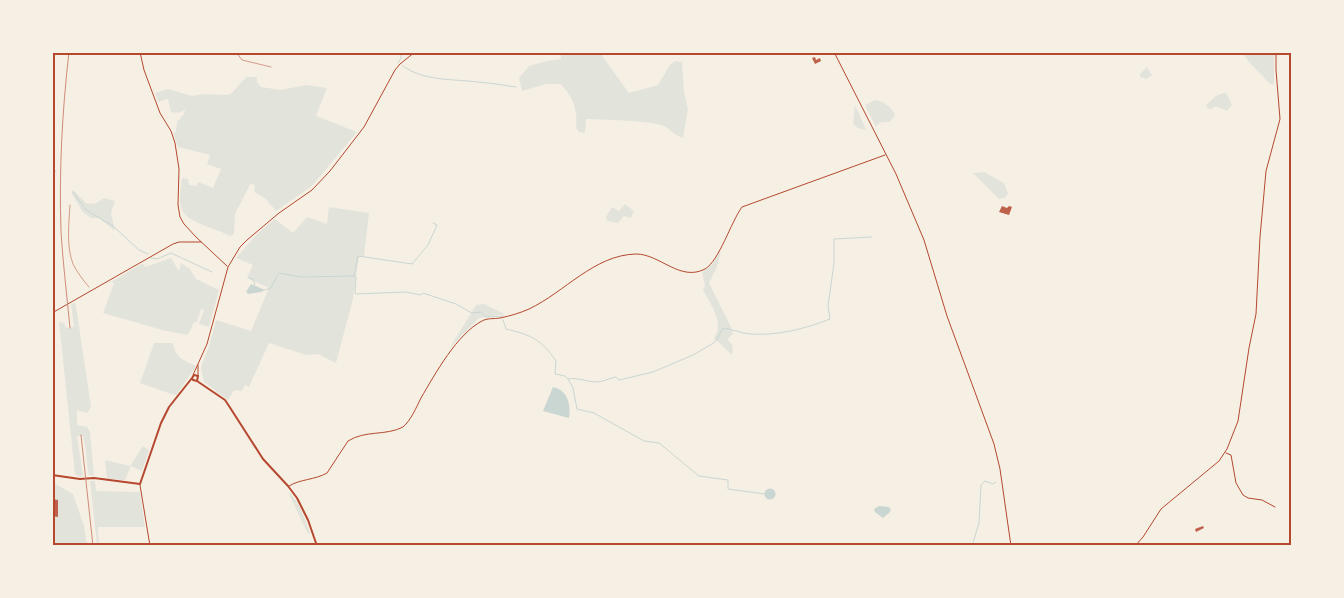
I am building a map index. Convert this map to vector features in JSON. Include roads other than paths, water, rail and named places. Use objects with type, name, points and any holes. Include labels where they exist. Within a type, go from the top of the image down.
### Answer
[{"type":"main road","points":[[52,475],[140,484],[169,407],[192,376],[196,374],[198,376],[197,381]]},
{"type":"main road","points":[[192,376],[194,381],[197,381],[224,400],[262,459],[288,486],[301,505],[317,546]]},
{"type":"street","points":[[140,52],[144,70],[160,113],[175,143],[179,169],[178,210],[184,224],[228,266]]},
{"type":"street","points":[[192,376],[207,344],[228,266],[240,247],[279,213],[312,190],[330,171],[364,127],[400,64],[415,52]]},
{"type":"street","points":[[834,52],[886,155],[924,240],[947,316],[994,444],[1000,469],[1011,546]]},
{"type":"street","points":[[1135,546],[1146,533],[1161,509],[1209,471],[1225,452],[1240,415],[1248,348],[1256,314],[1265,175],[1280,119],[1276,52]]},
{"type":"street","points":[[288,486],[327,473],[348,441],[352,438],[403,428],[452,349],[481,322],[488,319],[511,316],[530,309],[586,272],[624,256],[638,254],[647,256],[670,268],[682,271],[695,272],[704,269],[714,260],[742,208],[886,155]]},
{"type":"street","points":[[193,242],[196,237]]},
{"type":"street","points":[[52,312],[173,244],[202,242]]},
{"type":"street","points":[[198,364],[198,376]]},
{"type":"street","points":[[1225,452],[1231,455],[1236,483],[1243,495],[1248,498],[1262,500],[1275,507]]},
{"type":"street","points":[[140,484],[150,546]]},
{"type":"lane","points":[[236,52],[242,60],[271,67]]},
{"type":"waterway","points":[[398,63],[401,58],[401,52]]},
{"type":"waterway","points":[[403,66],[429,77],[516,87]]},
{"type":"waterway","points":[[52,167],[56,172]]},
{"type":"waterway","points":[[73,192],[86,210],[113,226],[139,250],[148,254]]},
{"type":"waterway","points":[[354,276],[358,256],[412,264],[428,245],[437,225],[433,223]]},
{"type":"waterway","points":[[503,320],[506,329],[529,336],[545,348],[556,361],[555,374],[565,376],[568,379],[593,382],[616,377],[619,380],[653,372],[693,355],[715,342],[723,328],[750,334],[770,334],[801,329],[830,319],[828,306],[834,263],[834,239],[872,237]]},
{"type":"waterway","points":[[151,258],[157,259],[171,253],[212,272]]},
{"type":"waterway","points":[[278,273],[301,277],[354,276],[356,277],[356,294],[406,292],[421,295],[423,293],[456,304],[472,313],[481,312],[486,317],[503,316]]},
{"type":"waterway","points":[[265,290],[271,288],[277,276]]},
{"type":"waterway","points":[[249,278],[253,279],[255,285]]},
{"type":"waterway","points":[[568,379],[573,388],[577,409],[594,413],[644,441],[659,443],[699,476],[728,480],[728,489],[765,494]]},
{"type":"waterway","points":[[972,546],[979,523],[981,485],[985,481],[993,484],[996,482]]},
{"type":"railway","points":[[69,52],[62,142],[60,210],[70,328]]},
{"type":"railway","points":[[81,435],[93,546]]}]
